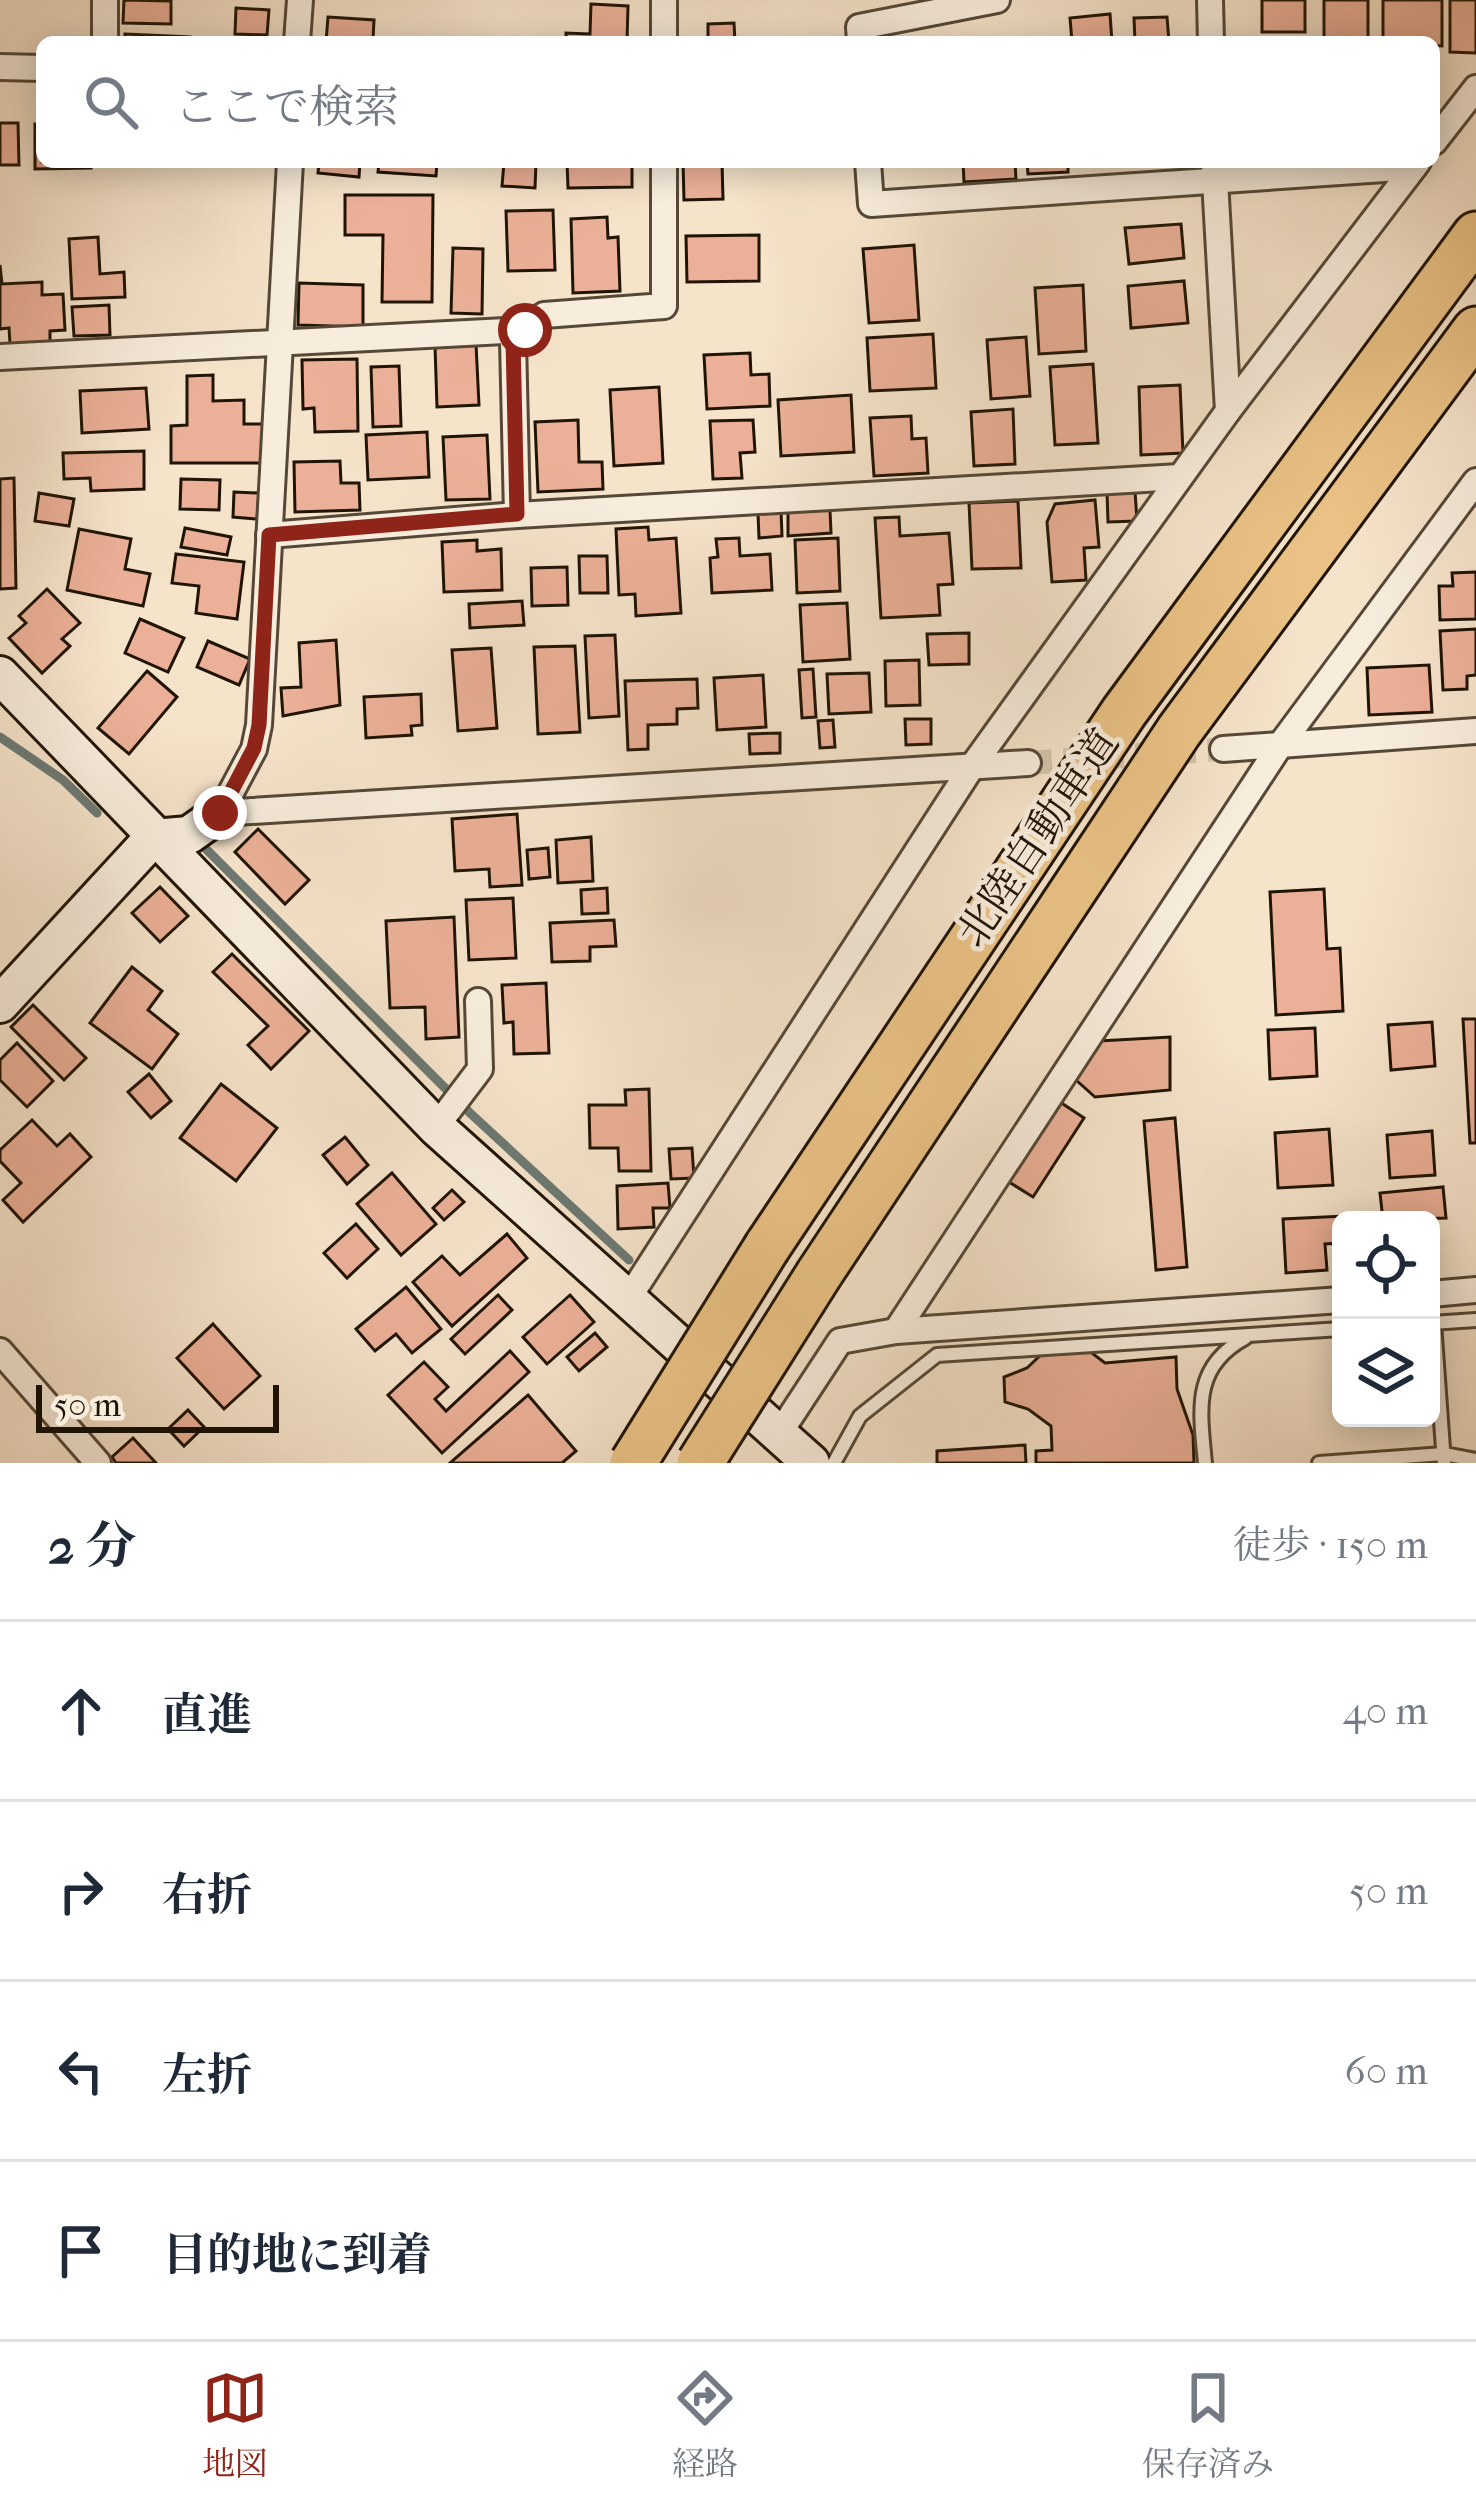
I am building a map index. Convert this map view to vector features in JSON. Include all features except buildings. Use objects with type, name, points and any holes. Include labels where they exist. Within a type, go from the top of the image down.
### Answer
[{"type":"highway","name":"北陸自動車道","points":[[633,1463],[767,1247],[1124,712],[1476,235]]},
{"type":"highway","name":"北陸自動車道","points":[[700,1463],[819,1274],[1180,731],[1476,330]]},
{"type":"street","points":[[105,0],[105,36]]},
{"type":"street","points":[[297,36],[300,0]]},
{"type":"street","points":[[664,0],[664,36]]},
{"type":"street","points":[[860,36],[860,27],[940,6],[997,0]]},
{"type":"street","points":[[1210,0],[1211,36]]},
{"type":"street","points":[[0,68],[36,68]]},
{"type":"street","points":[[1440,134],[1476,88]]},
{"type":"street","points":[[0,1004],[153,838],[189,836],[220,813],[254,748],[290,168]]},
{"type":"street","points":[[517,514],[513,340],[544,316],[664,306],[664,168]]},
{"type":"street","points":[[868,168],[871,203],[1214,173],[1326,168]]},
{"type":"street","points":[[628,1300],[971,768],[1228,411],[1413,168]]},
{"type":"street","points":[[1214,173],[1228,411]]},
{"type":"street","points":[[0,358],[280,339],[525,330]]},
{"type":"street","points":[[269,535],[517,514],[1180,477]]},
{"type":"street","points":[[896,1331],[1280,744],[1476,481]]},
{"type":"street","points":[[0,675],[436,1127],[811,1463]]},
{"type":"street","points":[[1223,749],[1476,731]]},
{"type":"street","points":[[220,813],[1028,763]]},
{"type":"street","points":[[436,1127],[480,1069],[478,1001]]},
{"type":"street","points":[[1440,1293],[1476,1290]]},
{"type":"street","points":[[777,1437],[840,1342],[896,1331],[1332,1301]]},
{"type":"street","points":[[0,1351],[98,1463]]},
{"type":"lane","points":[[1440,1322],[1476,1320]]},
{"type":"lane","points":[[834,1463],[860,1416],[937,1355],[1332,1330]]},
{"type":"lane","points":[[1204,1463],[1199,1391],[1225,1349],[1251,1335]]},
{"type":"lane","points":[[1440,1414],[1444,1459]]},
{"type":"lane","points":[[1319,1463],[1476,1460]]},
{"type":"waterway","points":[[0,737],[63,780],[97,813]]},
{"type":"waterway","points":[[206,849],[470,1113],[629,1260]]},
{"type":"tunnel","points":[[1028,763],[1223,749]]},
{"type":"route","points":[[220,813],[254,748],[259,725],[269,535],[517,514],[513,340],[525,330]]}]
